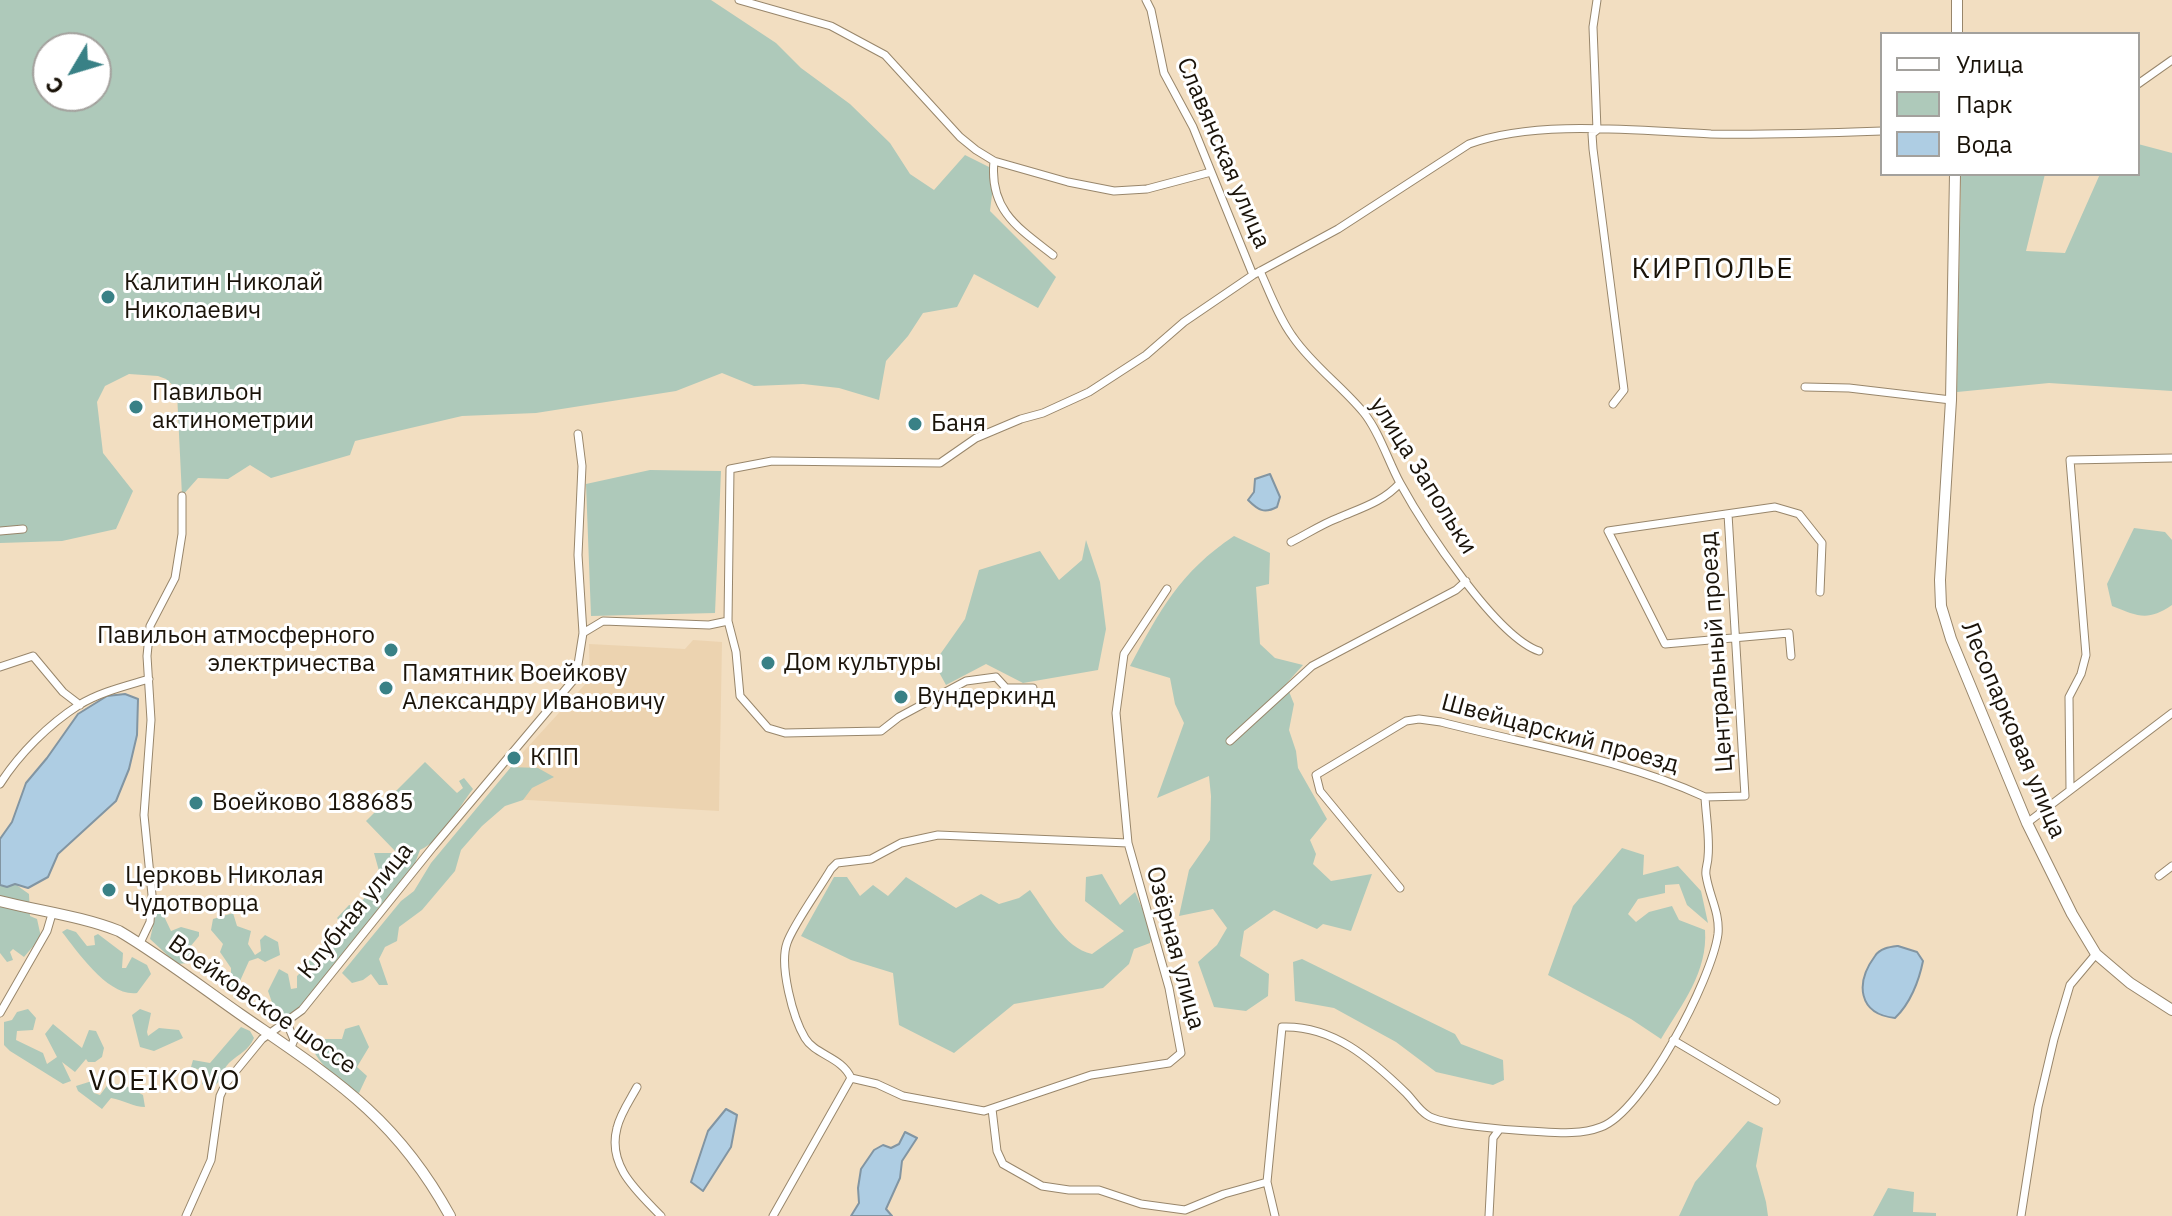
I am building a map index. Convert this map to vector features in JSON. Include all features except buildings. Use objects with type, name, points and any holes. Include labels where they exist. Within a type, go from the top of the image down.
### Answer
[{"type":"street","points":[[739,0],[831,26],[885,55],[960,137],[994,161],[1068,182],[1114,191],[1147,189],[1211,172]]},
{"type":"street","name":"Славянская улица","points":[[1146,0],[1151,10],[1164,73],[1193,127],[1256,273]]},
{"type":"street","points":[[1597,0],[1593,27],[1597,130]]},
{"type":"street","points":[[1957,0],[1957,32]]},
{"type":"street","points":[[2140,83],[2172,60]]},
{"type":"street","points":[[1597,130],[1592,134],[1593,149],[1624,390],[1613,404]]},
{"type":"street","points":[[1033,688],[1006,688],[996,677],[966,681],[899,717],[881,731],[785,733],[768,728],[740,696],[736,652],[728,621],[730,469],[772,461],[940,463],[976,438],[1089,392],[1146,355],[1184,322],[1256,273],[1338,229],[1469,144],[1487,137],[1541,131],[1597,130],[1739,134],[1880,131]]},
{"type":"street","points":[[994,161],[992,181],[1002,206],[1015,226],[1053,255]]},
{"type":"street","name":"Лесопарковая улица","points":[[1955,176],[1951,400],[1941,606],[1951,639],[2027,823],[2072,914],[2096,954],[2130,983],[2172,1010]]},
{"type":"street","name":"улица Запольки","points":[[1256,273],[1291,336],[1365,414],[1400,483],[1466,581],[1502,625],[1526,647],[1539,651]]},
{"type":"street","points":[[1805,387],[1849,388],[1951,400]]},
{"type":"street","name":"Клубная улица","points":[[268,1033],[302,1010],[433,847],[576,677],[583,633],[578,555],[582,466],[578,434]]},
{"type":"street","points":[[2070,789],[2069,697],[2081,674],[2086,655],[2070,460],[2172,458]]},
{"type":"street","points":[[1291,542],[1373,504],[1390,494],[1400,483]]},
{"type":"street","points":[[140,943],[150,922],[152,895],[144,815],[151,720],[147,656],[150,626],[175,578],[182,534],[182,496]]},
{"type":"street","points":[[1791,656],[1789,633],[1665,644],[1608,531],[1775,507],[1799,514],[1822,543],[1820,592]]},
{"type":"street","name":"Центральный проезд","points":[[1705,797],[1745,796],[1728,514]]},
{"type":"street","points":[[0,531],[23,529]]},
{"type":"street","points":[[1230,741],[1312,666],[1456,590],[1466,581]]},
{"type":"street","points":[[773,1216],[851,1078],[838,1061],[806,1041],[786,988],[786,944],[837,863],[871,859],[901,843],[938,835],[1128,843],[1116,713],[1124,654],[1167,589]]},
{"type":"street","points":[[583,633],[603,621],[709,625],[728,621]]},
{"type":"street","points":[[0,667],[33,656],[63,692],[80,705]]},
{"type":"street","points":[[0,784],[25,752],[80,705],[149,679]]},
{"type":"street","points":[[2027,823],[2172,713]]},
{"type":"street","name":"Швейцарский проезд","points":[[1267,1182],[1282,1027],[1317,1029],[1339,1039],[1407,1093],[1429,1117],[1499,1130],[1566,1133],[1603,1127],[1627,1109],[1673,1040],[1701,990],[1718,931],[1716,904],[1705,874],[1708,858],[1705,797],[1623,766],[1419,719],[1406,721],[1316,775],[1320,791],[1400,888]]},
{"type":"street","name":"Озёрная улица","points":[[851,1078],[860,1078],[916,1099],[984,1111],[1091,1075],[1169,1063],[1181,1053],[1169,988],[1128,843]]},
{"type":"street","points":[[2159,876],[2172,866]]},
{"type":"street","name":"Воейковское шоссе","points":[[0,901],[96,922],[119,931],[291,1047],[356,1097],[394,1132],[427,1175],[450,1216]]},
{"type":"street","points":[[0,1013],[47,931],[52,914]]},
{"type":"street","points":[[2021,1216],[2038,1107],[2054,1039],[2070,985],[2096,954]]},
{"type":"street","points":[[287,1023],[294,1040],[291,1047]]},
{"type":"street","points":[[186,1216],[211,1160],[220,1096],[226,1083],[268,1033]]},
{"type":"street","points":[[1673,1040],[1776,1101]]},
{"type":"street","points":[[637,1087],[617,1128],[619,1167],[629,1183],[661,1216]]},
{"type":"street","points":[[992,1109],[997,1151],[1003,1164],[1042,1186],[1099,1190],[1141,1204],[1185,1210],[1224,1194],[1267,1182],[1275,1216]]},
{"type":"street","points":[[1489,1216],[1493,1138],[1499,1130]]},
{"type":"shaded area","points":[[693,640],[722,642],[719,811],[493,798],[513,763],[590,679],[589,644],[685,649]]},
{"type":"green space","points":[[0,0],[711,0],[776,43],[801,68],[850,104],[890,143],[910,174],[934,190],[965,155],[995,170],[990,211],[1056,277],[1038,308],[974,274],[957,307],[923,313],[886,361],[879,400],[839,388],[803,384],[754,386],[722,373],[676,391],[536,413],[462,416],[355,441],[350,455],[271,478],[250,465],[228,479],[198,478],[182,496],[177,393],[180,392],[158,376],[129,374],[105,386],[97,402],[103,453],[133,491],[116,529],[62,541],[0,543]]},
{"type":"green space","points":[[2140,145],[2172,153],[2172,391],[2049,383],[1957,392],[1961,176],[2045,176],[2026,251],[2065,253],[2099,176],[2140,176]]},
{"type":"green space","points":[[650,470],[721,471],[715,613],[591,616],[586,484]]},
{"type":"green space","points":[[2134,528],[2165,532],[2172,540],[2172,605],[2156,614],[2136,615],[2112,606],[2107,584]]},
{"type":"green space","points":[[1234,536],[1270,553],[1269,584],[1256,587],[1260,644],[1275,658],[1303,665],[1286,684],[1294,704],[1289,730],[1298,768],[1327,819],[1310,840],[1316,854],[1313,864],[1331,881],[1372,874],[1351,931],[1323,924],[1317,929],[1274,910],[1244,931],[1240,956],[1269,974],[1268,996],[1246,1011],[1214,1007],[1198,962],[1217,945],[1227,928],[1213,909],[1179,916],[1189,870],[1210,840],[1209,776],[1157,798],[1184,723],[1175,704],[1170,678],[1130,666],[1151,627],[1185,578]]},
{"type":"green space","points":[[1086,540],[1100,582],[1106,629],[1098,670],[1023,683],[986,664],[946,685],[934,663],[965,619],[979,570],[1040,551],[1059,580],[1082,560]]},
{"type":"green space","points":[[425,762],[457,793],[463,788],[459,781],[464,778],[473,789],[443,831],[420,850],[415,863],[295,1013],[287,1018],[275,1011],[268,991],[279,969],[288,974],[291,989],[297,988],[297,976],[307,966],[312,954],[324,948],[344,926],[337,918],[349,905],[357,906],[387,874],[379,871],[374,853],[397,853],[366,821]]},
{"type":"green space","points":[[511,767],[538,768],[554,777],[532,788],[523,800],[505,806],[482,826],[461,850],[455,871],[422,910],[399,927],[397,941],[385,947],[379,959],[388,985],[379,985],[371,974],[352,983],[342,973],[401,901],[414,891],[431,863]]},
{"type":"green space","points":[[1622,848],[1644,855],[1643,875],[1678,866],[1701,891],[1708,923],[1687,905],[1679,884],[1665,885],[1665,893],[1638,899],[1628,914],[1636,922],[1649,912],[1672,906],[1679,920],[1705,930],[1698,974],[1661,1039],[1631,1019],[1548,975],[1573,906]]},
{"type":"green space","points":[[1102,874],[1120,905],[1135,892],[1153,933],[1150,943],[1134,949],[1129,964],[1103,988],[1014,1004],[954,1053],[899,1025],[893,973],[851,960],[801,936],[834,877],[847,877],[860,896],[873,885],[888,896],[906,877],[956,908],[981,894],[999,904],[1019,898],[1030,890],[1065,937],[1073,945],[1092,954],[1124,931],[1085,901],[1086,877]]},
{"type":"green space","points":[[15,884],[29,894],[30,916],[37,919],[41,937],[24,957],[13,949],[10,952],[13,960],[7,962],[0,953],[0,885],[7,887]]},
{"type":"green space","points":[[157,909],[161,910],[171,931],[181,927],[199,932],[190,947],[188,963],[177,964],[150,939]]},
{"type":"green space","points":[[233,913],[237,926],[251,931],[248,944],[255,955],[261,951],[260,940],[265,935],[278,942],[280,955],[265,962],[258,958],[249,961],[240,981],[242,997],[235,999],[231,991],[231,968],[220,952],[223,944],[211,930],[213,919]]},
{"type":"green space","points":[[67,929],[76,932],[87,946],[95,945],[94,936],[98,934],[123,953],[122,968],[126,968],[132,957],[147,965],[151,974],[137,993],[115,988],[76,951],[62,932]]},
{"type":"green space","points":[[1302,959],[1455,1034],[1461,1044],[1503,1060],[1504,1080],[1493,1085],[1436,1072],[1396,1042],[1334,1008],[1295,1001],[1293,962]]},
{"type":"green space","points":[[28,1009],[36,1018],[33,1030],[17,1031],[16,1040],[43,1053],[47,1064],[57,1057],[45,1034],[53,1024],[82,1048],[89,1030],[96,1031],[104,1048],[102,1057],[95,1062],[86,1059],[75,1072],[62,1062],[71,1081],[63,1084],[10,1051],[4,1045],[4,1022],[12,1020],[17,1012]]},
{"type":"green space","points":[[140,1009],[151,1013],[148,1036],[159,1028],[179,1030],[183,1038],[154,1051],[140,1047],[132,1015]]},
{"type":"green space","points":[[359,1025],[369,1047],[357,1067],[367,1076],[359,1093],[333,1076],[313,1050],[325,1039],[342,1039],[345,1029]]},
{"type":"green space","points":[[241,1027],[250,1031],[254,1038],[227,1065],[218,1083],[210,1089],[202,1084],[203,1071],[191,1067],[193,1060],[210,1063]]},
{"type":"green space","points":[[92,1081],[94,1093],[100,1095],[109,1083],[126,1086],[143,1095],[145,1107],[111,1098],[102,1109],[78,1091],[76,1086]]},
{"type":"green space","points":[[1748,1121],[1763,1128],[1756,1166],[1768,1216],[1679,1216],[1695,1182]]},
{"type":"green space","points":[[1888,1188],[1914,1192],[1913,1212],[1936,1213],[1936,1216],[1873,1216]]},
{"type":"water","points":[[1270,474],[1280,497],[1277,507],[1261,510],[1248,500],[1254,492],[1255,479]]},
{"type":"water","points":[[125,694],[138,699],[137,735],[129,769],[116,801],[58,854],[48,877],[28,888],[15,884],[7,887],[0,885],[0,839],[12,822],[26,783],[78,714],[107,696]]},
{"type":"water","points":[[1898,946],[1917,952],[1923,961],[1913,992],[1895,1018],[1873,1010],[1867,1004],[1863,986],[1864,977],[1877,953]]},
{"type":"water","points":[[726,1109],[737,1115],[731,1147],[703,1191],[691,1182],[708,1131]]},
{"type":"water","points":[[905,1132],[917,1138],[902,1161],[900,1178],[886,1209],[892,1216],[851,1216],[859,1203],[861,1169],[874,1150],[883,1145],[891,1148],[899,1144]]},
{"type":"place","name":"Калитин Николай Николаевич","points":[[108,297]]},
{"type":"place","name":"Павильон актинометрии","points":[[136,407]]},
{"type":"place","name":"Баня","points":[[915,424]]},
{"type":"place","name":"Павильон атмосферного электричества","points":[[391,650]]},
{"type":"place","name":"Дом культуры","points":[[768,663]]},
{"type":"place","name":"Памятник Воейкову Александру Ивановичу","points":[[386,688]]},
{"type":"place","name":"Вундеркинд","points":[[901,697]]},
{"type":"place","name":"КПП","points":[[514,758]]},
{"type":"place","name":"Воейково 188685","points":[[196,803]]},
{"type":"place","name":"Церковь Николая Чудотворца","points":[[109,890]]},
{"type":"district","name":"КИРПОЛЬЕ","points":[[1713,270]]},
{"type":"district","name":"VOEIKOVO","points":[[165,1082]]}]
